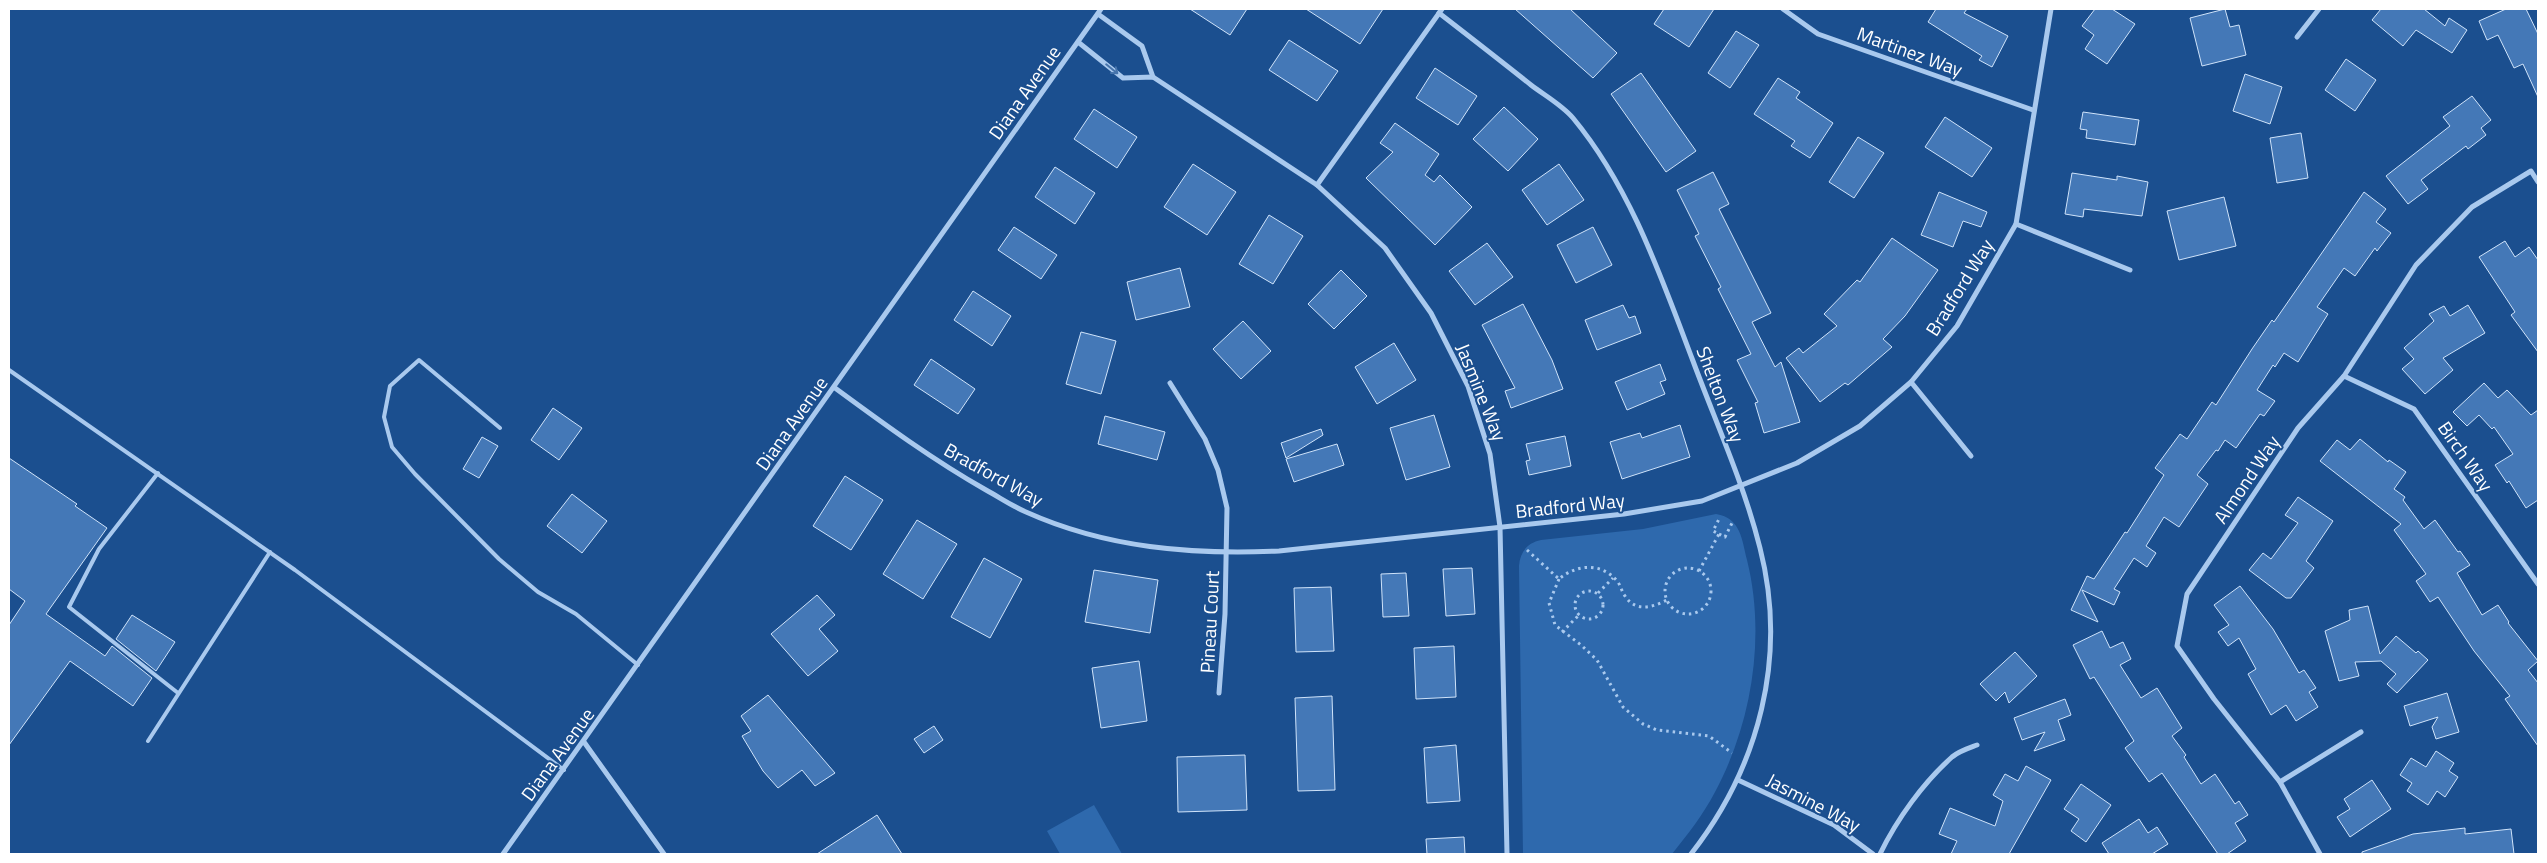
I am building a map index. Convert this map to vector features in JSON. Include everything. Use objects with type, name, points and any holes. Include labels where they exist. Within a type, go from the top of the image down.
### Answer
[{"type":"street","name":"Martinez Way","points":[[1783,9],[1818,34],[2033,110]]},
{"type":"street","name":"Bradford Way","points":[[835,388],[940,464],[1025,512],[1097,537],[1157,549],[1228,553],[1288,550],[1660,510],[1702,501],[1797,463],[1860,426],[1911,382],[1957,326],[2016,224],[2033,110],[2051,9]]},
{"type":"street","points":[[2297,37],[2319,9]]},
{"type":"street","points":[[1078,42],[1123,78],[1153,77],[1142,46],[1100,11]]},
{"type":"street","name":"Diana Avenue","points":[[503,854],[835,388],[1100,11]]},
{"type":"street","points":[[1317,185],[1441,11]]},
{"type":"street","name":"Shelton Way","points":[[1441,11],[1572,116],[1618,185],[1667,292],[1740,486],[1760,550],[1771,621],[1768,676],[1762,710],[1738,780],[1719,815],[1691,854]]},
{"type":"street","name":"Jasmine Way","points":[[1153,77],[1317,185],[1385,248],[1431,313],[1468,386],[1490,454],[1500,528],[1507,854]]},
{"type":"street","name":"Almond Way","points":[[2320,854],[2280,782],[2214,699],[2177,646],[2187,594],[2298,428],[2344,376],[2416,266],[2472,207],[2531,171],[2538,182]]},
{"type":"street","points":[[2016,224],[2130,270]]},
{"type":"street","name":"Birch Way","points":[[2344,376],[2414,409],[2538,584]]},
{"type":"street","points":[[1911,382],[1971,456]]},
{"type":"street","name":"Pineau Court","points":[[1170,383],[1205,439],[1218,470],[1228,508],[1228,553],[1219,693]]},
{"type":"street","points":[[2280,782],[2360,732]]},
{"type":"street","points":[[584,742],[664,854]]},
{"type":"street","points":[[1880,854],[1889,834],[1912,801],[1954,756],[1977,745]]},
{"type":"street","name":"Jasmine Way","points":[[1738,780],[1834,826],[1873,854]]},
{"type":"lane","points":[[500,428],[419,360],[390,386],[384,417],[392,447],[415,474],[499,559],[538,592],[576,614],[638,665]]},
{"type":"lane","points":[[9,370],[270,552],[564,770]]},
{"type":"lane","points":[[158,474],[99,549],[69,607],[178,693]]},
{"type":"lane","points":[[148,741],[270,552]]},
{"type":"path","points":[[1720,517],[1713,531],[1718,534],[1725,537],[1732,523]]},
{"type":"path","points":[[1699,571],[1718,534]]},
{"type":"path","points":[[1527,550],[1559,579]]},
{"type":"path","points":[[1667,600],[1649,608],[1635,605],[1625,597],[1613,578],[1594,567],[1583,567],[1571,571],[1559,579],[1550,597],[1549,609],[1555,625],[1597,660],[1623,707],[1643,724],[1667,733],[1709,736],[1732,753]]},
{"type":"path","points":[[1685,568],[1699,571],[1706,576],[1711,590],[1710,598],[1701,610],[1687,614],[1680,613],[1667,600],[1665,589],[1671,575],[1685,568]]},
{"type":"path","points":[[1598,593],[1613,578]]},
{"type":"path","points":[[1590,590],[1598,593],[1604,604],[1598,616],[1591,619],[1579,615],[1575,608],[1578,595],[1590,590]]},
{"type":"path","points":[[1562,632],[1579,615]]},
{"type":"shaded area","points":[[1716,514],[1731,520],[1742,538],[1753,589],[1755,649],[1752,679],[1738,737],[1728,765],[1715,792],[1695,824],[1672,854],[1523,854],[1519,566],[1523,552],[1532,543],[1541,540],[1643,529]]},
{"type":"shaded area","points":[[1094,805],[1122,854],[1060,854],[1047,831]]},
{"type":"building","points":[[1190,9],[1247,9],[1230,35]]},
{"type":"building","points":[[1306,9],[1383,9],[1360,44]]},
{"type":"building","points":[[1515,9],[1570,9],[1617,53],[1593,78]]},
{"type":"building","points":[[1664,9],[1714,9],[1689,47],[1654,24]]},
{"type":"building","points":[[1936,9],[1967,9],[1964,13],[2008,36],[1992,67],[1979,60],[1982,56],[1928,22]]},
{"type":"building","points":[[2095,9],[2112,9],[2135,24],[2107,64],[2085,49],[2094,35],[2082,26]]},
{"type":"building","points":[[2225,9],[2230,27],[2239,25],[2246,55],[2202,66],[2190,18]]},
{"type":"building","points":[[2381,9],[2424,9],[2445,26],[2449,18],[2467,30],[2452,53],[2416,30],[2403,46],[2372,20]]},
{"type":"building","points":[[2506,9],[2526,9],[2538,34],[2538,97],[2523,64],[2514,68],[2498,35],[2487,40],[2479,21]]},
{"type":"building","points":[[1736,31],[1759,45],[1730,88],[1708,73]]},
{"type":"building","points":[[1289,40],[1338,71],[1317,101],[1269,70]]},
{"type":"building","points":[[2346,59],[2376,80],[2355,111],[2325,90]]},
{"type":"building","points":[[1435,68],[1477,96],[1458,125],[1416,98]]},
{"type":"building","points":[[1641,73],[1696,151],[1666,172],[1611,94]]},
{"type":"building","points":[[2245,74],[2282,87],[2270,124],[2233,111]]},
{"type":"building","points":[[1778,78],[1800,92],[1796,98],[1833,123],[1810,158],[1791,146],[1795,141],[1754,114]]},
{"type":"building","points":[[2472,96],[2491,120],[2481,128],[2486,135],[2468,149],[2466,146],[2421,180],[2428,189],[2408,204],[2386,176],[2450,126],[2443,117]]},
{"type":"building","points":[[1504,107],[1538,139],[1508,171],[1473,139]]},
{"type":"building","points":[[1094,109],[1137,137],[1117,168],[1074,139]]},
{"type":"building","points":[[2083,112],[2139,120],[2135,145],[2086,138],[2087,130],[2080,129]]},
{"type":"building","points":[[1945,117],[1992,148],[1972,177],[1925,147]]},
{"type":"building","points":[[1395,123],[1439,154],[1425,175],[1434,182],[1440,175],[1472,207],[1435,245],[1366,178],[1393,152],[1380,143]]},
{"type":"building","points":[[2301,133],[2308,178],[2277,183],[2270,138]]},
{"type":"building","points":[[1858,137],[1884,153],[1854,198],[1829,182]]},
{"type":"building","points":[[1193,164],[1236,192],[1207,235],[1164,207]]},
{"type":"building","points":[[1559,164],[1584,200],[1547,225],[1522,190]]},
{"type":"building","points":[[1055,167],[1095,193],[1075,224],[1035,197]]},
{"type":"building","points":[[1713,172],[1729,204],[1719,209],[1771,313],[1752,322],[1775,367],[1781,362],[1800,422],[1764,433],[1755,403],[1758,402],[1737,360],[1751,354],[1718,289],[1721,287],[1695,236],[1699,234],[1677,190]]},
{"type":"building","points":[[2072,173],[2117,180],[2117,176],[2148,182],[2142,216],[2084,209],[2083,217],[2065,214]]},
{"type":"building","points":[[1939,192],[1987,212],[1981,227],[1963,221],[1953,247],[1921,235]]},
{"type":"building","points":[[2364,192],[2386,209],[2376,222],[2391,233],[2377,251],[2375,248],[2355,276],[2344,268],[2317,307],[2328,314],[2298,362],[2284,353],[2275,367],[2273,365],[2257,390],[2275,401],[2264,416],[2260,414],[2236,448],[2225,440],[2218,451],[2216,450],[2197,475],[2208,484],[2179,527],[2164,517],[2146,546],[2156,553],[2147,567],[2134,558],[2114,589],[2120,592],[2114,605],[2082,590],[2098,622],[2071,610],[2087,576],[2094,579],[2125,532],[2127,533],[2164,475],[2155,468],[2180,434],[2187,439],[2212,402],[2216,405],[2272,320],[2274,322]]},
{"type":"building","points":[[2224,197],[2236,246],[2179,260],[2167,211]]},
{"type":"building","points":[[1269,215],[1303,236],[1273,284],[1239,264]]},
{"type":"building","points":[[1014,227],[1057,255],[1041,279],[998,250]]},
{"type":"building","points":[[1593,227],[1612,265],[1576,283],[1557,245]]},
{"type":"building","points":[[1892,238],[1938,270],[1905,316],[1883,339],[1892,347],[1848,385],[1845,383],[1820,402],[1786,358],[1799,348],[1803,353],[1837,326],[1824,314],[1857,280],[1860,282]]},
{"type":"building","points":[[2505,241],[2515,257],[2529,247],[2538,260],[2538,352],[2511,315],[2515,312],[2479,257]]},
{"type":"building","points":[[1487,243],[1513,277],[1475,305],[1449,271]]},
{"type":"building","points":[[1180,268],[1190,307],[1136,320],[1127,282]]},
{"type":"building","points":[[1341,270],[1367,296],[1334,329],[1308,304]]},
{"type":"building","points":[[973,291],[1011,316],[992,346],[954,320]]},
{"type":"building","points":[[1523,304],[1552,360],[1563,389],[1511,408],[1505,391],[1515,388],[1482,325]]},
{"type":"building","points":[[1623,305],[1629,318],[1635,316],[1641,333],[1597,350],[1585,320]]},
{"type":"building","points":[[2468,305],[2485,333],[2443,358],[2453,370],[2425,394],[2402,369],[2414,359],[2404,348],[2434,321],[2429,314],[2444,306],[2450,316]]},
{"type":"building","points":[[1243,321],[1271,351],[1241,379],[1213,349]]},
{"type":"building","points":[[1081,332],[1116,341],[1101,394],[1066,384]]},
{"type":"building","points":[[1394,343],[1416,380],[1377,404],[1355,367]]},
{"type":"building","points":[[931,359],[975,389],[958,414],[914,385]]},
{"type":"building","points":[[1660,364],[1666,380],[1660,382],[1665,394],[1627,410],[1615,382]]},
{"type":"building","points":[[2484,383],[2498,398],[2507,390],[2531,415],[2538,410],[2538,500],[2526,508],[2509,481],[2507,483],[2495,465],[2513,454],[2494,427],[2492,429],[2479,415],[2467,426],[2453,412]]},
{"type":"building","points":[[553,408],[582,428],[559,460],[531,440]]},
{"type":"building","points":[[1434,415],[1450,467],[1406,480],[1390,428]]},
{"type":"building","points":[[1105,416],[1165,432],[1157,460],[1098,444]]},
{"type":"building","points":[[1680,425],[1690,457],[1622,479],[1610,442],[1640,433],[1642,438]]},
{"type":"building","points":[[1321,429],[1323,435],[1286,458],[1281,443]]},
{"type":"building","points":[[1565,436],[1571,466],[1529,475],[1526,461],[1530,460],[1526,444]]},
{"type":"building","points":[[482,437],[498,446],[479,478],[463,469]]},
{"type":"building","points":[[2360,439],[2388,462],[2389,460],[2406,472],[2394,489],[2405,497],[2403,500],[2424,529],[2435,520],[2470,565],[2457,573],[2482,615],[2498,605],[2508,623],[2538,661],[2528,670],[2538,683],[2538,746],[2505,699],[2510,696],[2474,651],[2438,597],[2430,602],[2416,581],[2426,574],[2394,530],[2401,524],[2320,461],[2337,440],[2350,450]]},
{"type":"building","points":[[1337,444],[1344,465],[1294,482],[1286,459]]},
{"type":"building","points":[[9,458],[77,504],[75,506],[107,528],[46,614],[105,656],[112,646],[152,678],[133,706],[70,661],[9,745],[9,625],[25,601],[9,589]]},
{"type":"building","points":[[845,476],[883,500],[851,550],[813,526]]},
{"type":"building","points":[[572,494],[607,521],[582,553],[547,526]]},
{"type":"building","points":[[2298,497],[2333,521],[2306,561],[2314,568],[2291,598],[2286,598],[2249,570],[2263,553],[2271,559],[2298,523],[2285,515]]},
{"type":"building","points":[[917,520],[957,544],[923,599],[883,574]]},
{"type":"building","points":[[984,558],[1022,579],[990,638],[951,617]]},
{"type":"building","points":[[1472,568],[1475,614],[1446,616],[1443,569]]},
{"type":"building","points":[[1094,570],[1158,580],[1150,633],[1085,622]]},
{"type":"building","points":[[1406,573],[1409,616],[1383,617],[1381,574]]},
{"type":"building","points":[[2240,586],[2273,629],[2299,673],[2304,670],[2316,688],[2309,692],[2318,707],[2296,721],[2286,705],[2271,715],[2248,674],[2256,669],[2239,638],[2228,646],[2218,632],[2229,625],[2214,605]]},
{"type":"building","points":[[1331,587],[1334,651],[1296,652],[1294,588]]},
{"type":"building","points":[[817,595],[835,615],[819,629],[838,651],[808,676],[771,634]]},
{"type":"building","points":[[2368,606],[2380,654],[2396,636],[2416,653],[2418,651],[2428,660],[2397,693],[2387,684],[2396,674],[2381,661],[2355,662],[2359,676],[2339,681],[2325,631],[2350,620],[2349,610]]},
{"type":"building","points":[[132,615],[175,642],[156,671],[116,639]]},
{"type":"building","points":[[2102,631],[2110,648],[2123,642],[2131,659],[2120,665],[2141,698],[2157,688],[2182,728],[2172,736],[2186,755],[2184,757],[2201,784],[2215,774],[2235,804],[2239,801],[2248,815],[2235,823],[2246,841],[2227,854],[2218,854],[2162,773],[2149,782],[2125,748],[2134,741],[2094,677],[2090,679],[2073,645]]},
{"type":"building","points":[[1454,646],[1456,697],[1416,699],[1414,648]]},
{"type":"building","points":[[2015,652],[2037,676],[2009,703],[2005,692],[1996,701],[1980,684]]},
{"type":"building","points":[[1139,661],[1147,721],[1101,728],[1092,668]]},
{"type":"building","points":[[2447,693],[2459,732],[2436,739],[2432,727],[2438,717],[2410,726],[2404,706]]},
{"type":"building","points":[[768,695],[835,773],[815,786],[802,770],[778,788],[763,771],[742,736],[751,731],[741,716]]},
{"type":"building","points":[[1332,696],[1335,790],[1298,791],[1295,698]]},
{"type":"building","points":[[2065,699],[2071,715],[2058,720],[2065,740],[2034,751],[2045,732],[2022,740],[2014,718]]},
{"type":"building","points":[[934,726],[943,740],[924,753],[914,739]]},
{"type":"building","points":[[1456,745],[1460,801],[1427,803],[1424,748]]},
{"type":"building","points":[[2436,751],[2454,763],[2449,771],[2458,777],[2445,797],[2437,791],[2428,805],[2407,791],[2412,783],[2400,775],[2411,758],[2426,767]]},
{"type":"building","points":[[1245,755],[1247,810],[1178,812],[1177,757]]},
{"type":"building","points":[[2026,766],[2051,780],[2009,854],[1951,854],[1957,841],[1939,834],[1950,808],[1995,826],[2003,801],[1993,795],[2005,774],[2018,781]]},
{"type":"building","points":[[2372,780],[2391,809],[2350,837],[2337,817],[2350,809],[2344,799]]},
{"type":"building","points":[[2081,784],[2111,805],[2086,842],[2071,831],[2079,819],[2064,809]]},
{"type":"building","points":[[877,815],[902,854],[817,854]]},
{"type":"building","points":[[2139,819],[2148,833],[2157,827],[2168,844],[2152,854],[2109,854],[2102,843]]},
{"type":"building","points":[[2465,828],[2465,834],[2511,829],[2514,854],[2362,854],[2362,852],[2413,834]]},
{"type":"building","points":[[1464,837],[1465,854],[1427,854],[1426,839]]}]
